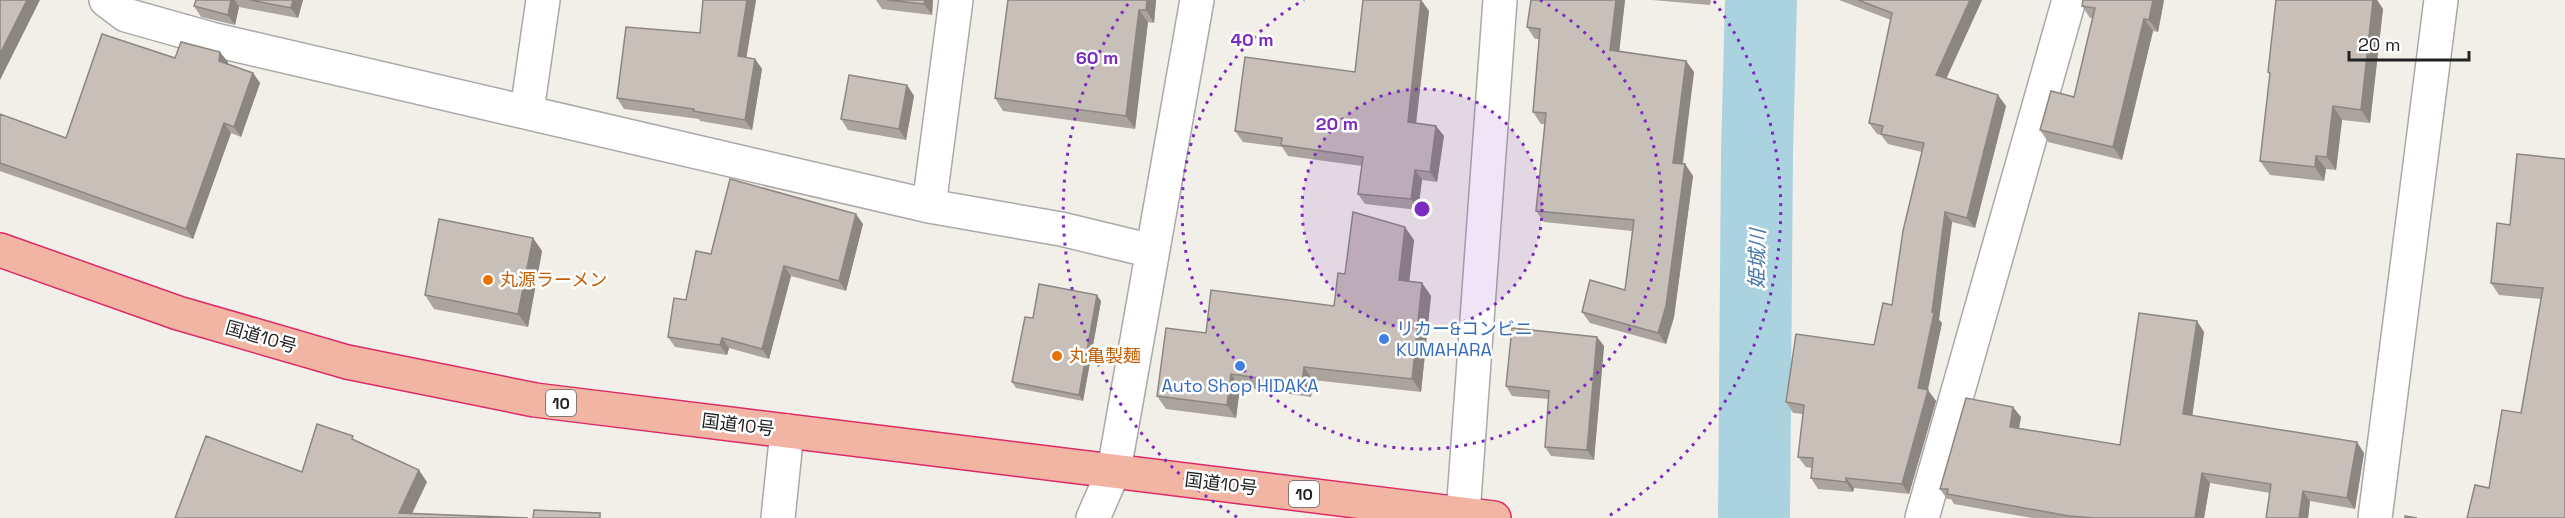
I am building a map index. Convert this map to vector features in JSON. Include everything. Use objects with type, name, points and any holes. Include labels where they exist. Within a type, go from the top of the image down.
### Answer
[{"type":"highway","name":"国道10号","points":[[0,250],[178,313],[347,362],[535,400],[1478,516]]},
{"type":"street","points":[[106,0],[126,15],[211,39],[929,206],[1061,229],[1152,251]]},
{"type":"street","points":[[527,111],[543,0]]},
{"type":"street","points":[[929,206],[956,0]]},
{"type":"street","points":[[1093,518],[1114,470],[1197,0]]},
{"type":"street","points":[[1478,516],[1500,0]]},
{"type":"street","points":[[1922,518],[2069,0]]},
{"type":"street","points":[[2375,518],[2441,0]]},
{"type":"street","points":[[778,518],[787,431]]},
{"type":"pier","points":[[1728,483],[1778,487],[1781,518],[1729,518]]},
{"type":"building","points":[[0,0],[27,0],[0,54]]},
{"type":"building","points":[[196,0],[231,0],[228,15],[194,6]]},
{"type":"building","points":[[250,0],[293,0],[291,8]]},
{"type":"building","points":[[703,0],[747,0],[738,56],[755,59],[745,120],[693,111],[694,109],[617,98],[626,27],[700,33]]},
{"type":"building","points":[[887,0],[925,0],[924,4]]},
{"type":"building","points":[[1008,0],[1147,0],[1146,10],[1139,10],[1126,116],[995,98]]},
{"type":"building","points":[[1363,0],[1421,0],[1408,122],[1436,126],[1430,172],[1415,170],[1411,199],[1358,194],[1363,157],[1281,145],[1282,138],[1235,131],[1245,57],[1355,72]]},
{"type":"building","points":[[1531,0],[1616,0],[1610,50],[1686,61],[1673,163],[1685,164],[1666,306],[1658,333],[1582,312],[1590,280],[1625,290],[1634,220],[1536,211],[1546,113],[1533,112],[1540,29],[1527,27]]},
{"type":"building","points":[[1858,0],[1970,0],[1936,75],[1998,95],[1967,218],[1945,212],[1932,312],[1934,313],[1918,388],[1928,390],[1902,484],[1846,478],[1846,482],[1811,478],[1813,458],[1798,457],[1804,405],[1786,402],[1796,334],[1874,345],[1883,303],[1892,305],[1903,231],[1924,143],[1881,134],[1883,126],[1869,123],[1892,13]]},
{"type":"building","points":[[2083,0],[2153,0],[2149,20],[2144,19],[2113,147],[2040,130],[2051,91],[2074,97],[2095,8],[2082,6]]},
{"type":"building","points":[[2276,0],[2373,0],[2361,110],[2333,106],[2327,157],[2316,156],[2315,167],[2260,161]]},
{"type":"building","points":[[102,34],[175,58],[181,42],[220,52],[219,61],[253,73],[234,127],[224,123],[186,229],[0,163],[0,114],[66,138]]},
{"type":"building","points":[[849,75],[907,85],[899,129],[841,119]]},
{"type":"building","points":[[2517,154],[2565,159],[2565,518],[2467,518],[2475,485],[2489,488],[2502,410],[2521,413],[2543,288],[2491,283],[2497,223],[2510,225]]},
{"type":"building","points":[[730,179],[856,214],[839,281],[784,266],[762,349],[722,338],[720,345],[668,337],[674,298],[686,300],[696,251],[711,254]]},
{"type":"building","points":[[1353,212],[1405,227],[1399,280],[1422,283],[1412,379],[1304,367],[1302,384],[1231,374],[1227,405],[1157,396],[1166,328],[1206,333],[1211,290],[1334,306],[1338,273],[1345,274]]},
{"type":"building","name":"丸源ラーメン","points":[[439,219],[533,238],[518,314],[425,295]]},
{"type":"building","name":"丸亀製麺","points":[[1039,284],[1097,295],[1079,395],[1012,382],[1025,317],[1033,318]]},
{"type":"building","points":[[2139,313],[2197,321],[2183,414],[2357,442],[2347,498],[2303,491],[2299,518],[2266,518],[2271,484],[2202,473],[2195,518],[2094,518],[2069,516],[1947,494],[1948,489],[1940,489],[1966,398],[2013,407],[2010,427],[2120,445]]},
{"type":"building","points":[[1512,328],[1597,337],[1587,450],[1545,447],[1549,391],[1506,386]]},
{"type":"building","points":[[317,424],[353,436],[352,439],[419,470],[399,513],[528,518],[175,518],[206,436],[302,472]]},
{"type":"building","points":[[534,510],[600,513],[600,518],[533,518]]},
{"type":"waterway","name":"姫城川","points":[[1754,518],[1757,153],[1761,0]]},
{"type":"place","name":"丸源ラーメン","points":[[488,280]]},
{"type":"place","name":"リカー&コンビニ KUMAHARA","points":[[1384,339]]},
{"type":"place","name":"丸亀製麺","points":[[1057,356]]},
{"type":"place","name":"Auto Shop HIDAKA","points":[[1240,366]]}]
